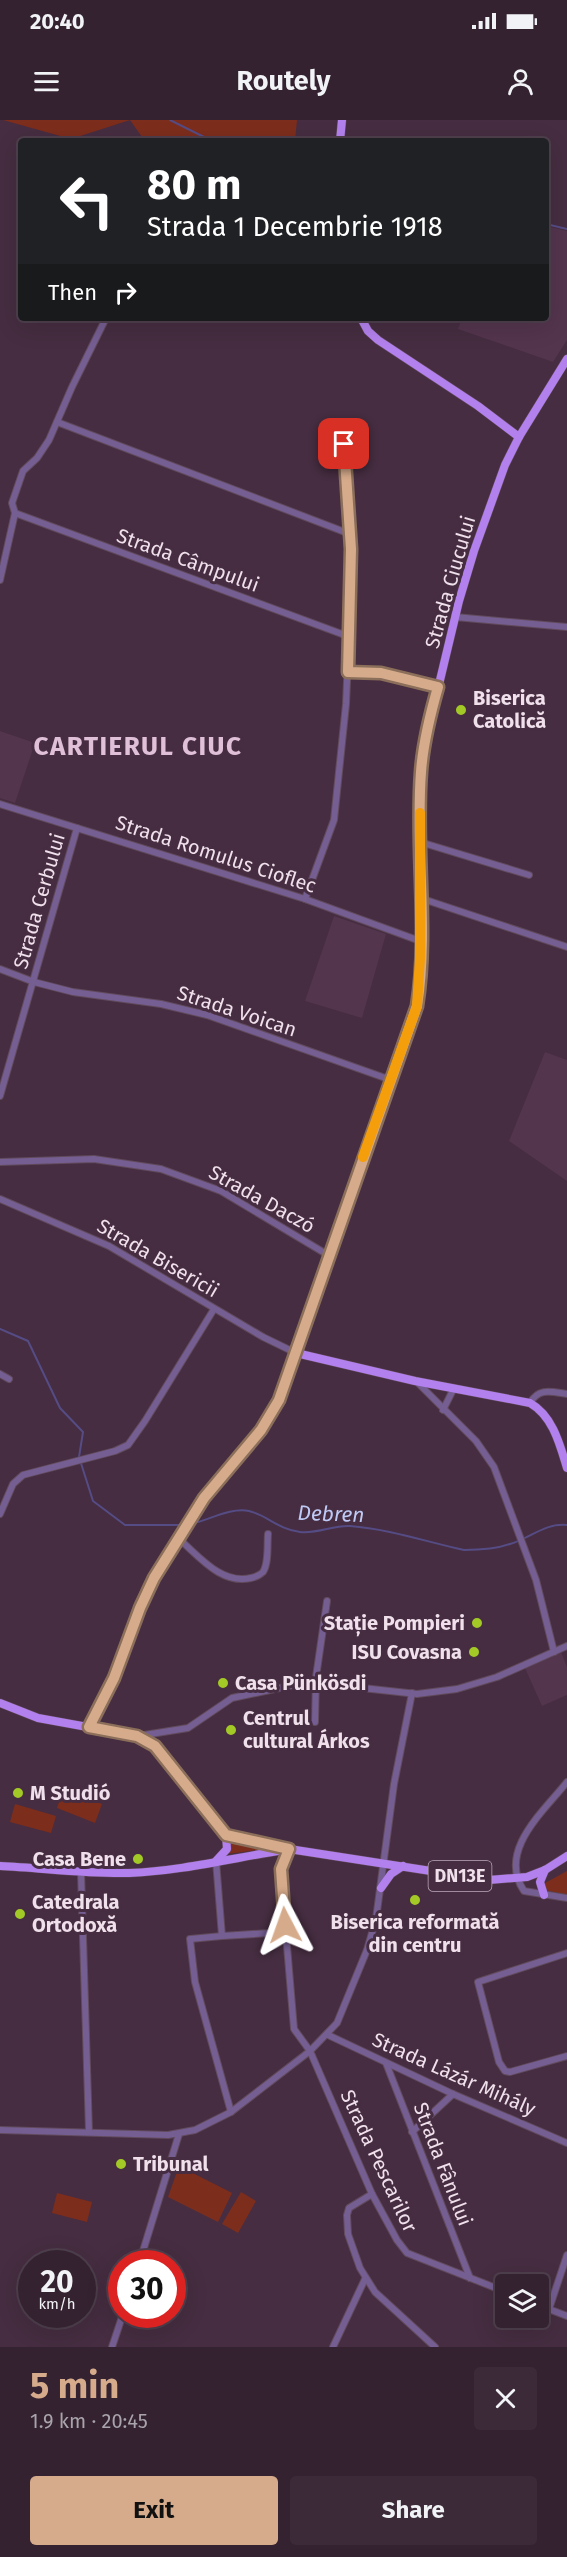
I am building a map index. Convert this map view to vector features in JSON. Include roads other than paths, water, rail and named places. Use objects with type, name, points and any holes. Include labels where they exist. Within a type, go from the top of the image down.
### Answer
[{"type":"main road","points":[[340,138],[342,120]]},
{"type":"main road","points":[[363,321],[368,331],[378,340],[519,437]]},
{"type":"main road","name":"Strada Ciucului","points":[[296,1353],[328,1255],[417,1006],[423,751],[455,617],[493,495],[519,437],[567,359]]},
{"type":"main road","points":[[296,1353],[415,1381],[488,1393],[530,1403],[539,1409],[549,1421],[567,1468]]},
{"type":"main road","points":[[0,1703],[38,1718],[137,1736],[159,1749],[226,1835],[227,1849],[216,1861]]},
{"type":"main road","name":"DN13E","points":[[226,1835],[289,1849],[489,1880],[517,1879],[545,1870],[567,1856]]},
{"type":"main road","name":"DN13E","points":[[0,1866],[81,1872],[154,1872],[289,1849]]},
{"type":"main road","points":[[381,1888],[391,1874],[404,1866]]},
{"type":"main road","points":[[544,1895],[540,1882],[545,1870]]},
{"type":"street","points":[[0,580],[15,513],[12,503],[23,471],[49,441],[105,321]]},
{"type":"street","points":[[57,422],[350,534]]},
{"type":"street","points":[[305,899],[334,820],[348,672],[350,534],[342,425]]},
{"type":"street","name":"Strada Câmpului","points":[[15,513],[350,637]]},
{"type":"street","points":[[455,617],[567,627]]},
{"type":"street","points":[[348,672],[381,673],[438,687]]},
{"type":"street","name":"Strada Romulus Cioflec","points":[[0,804],[305,899],[420,941]]},
{"type":"street","name":"Strada Cerbului","points":[[0,1096],[77,828]]},
{"type":"street","points":[[420,842],[529,875]]},
{"type":"street","points":[[420,898],[567,947]]},
{"type":"street","name":"Strada Voican","points":[[0,969],[34,982],[73,992],[161,1004],[207,1015],[391,1080]]},
{"type":"street","name":"Strada Daczó","points":[[0,1162],[94,1160],[161,1169],[221,1191],[328,1255]]},
{"type":"street","name":"Strada Bisericii","points":[[0,1199],[109,1246],[214,1309],[296,1353]]},
{"type":"street","points":[[0,1514],[3,1498],[22,1474],[115,1451],[128,1445],[214,1309]]},
{"type":"street","name":"Strada Ciucului","points":[[89,1727],[114,1678],[146,1594],[211,1488],[251,1443],[270,1416],[286,1383],[296,1353]]},
{"type":"street","points":[[0,1374],[9,1379]]},
{"type":"street","points":[[415,1381],[476,1441],[492,1462],[539,1590],[554,1652]]},
{"type":"street","points":[[443,1410],[454,1389]]},
{"type":"street","points":[[530,1403],[535,1395],[542,1391],[567,1394]]},
{"type":"street","points":[[179,1539],[212,1569],[237,1579],[248,1579],[262,1573],[265,1568],[268,1534]]},
{"type":"street","points":[[315,1722],[316,1682],[327,1601]]},
{"type":"street","points":[[137,1736],[175,1731],[194,1725],[232,1698],[316,1682],[412,1693],[442,1692],[481,1683],[567,1646]]},
{"type":"street","points":[[0,2130],[179,2134],[195,2130],[231,2112],[254,2097],[328,2035],[344,2008],[367,1950],[381,1888],[382,1863],[412,1693]]},
{"type":"street","points":[[567,1782],[519,1845],[514,1862],[517,1879],[524,1891],[567,1898]]},
{"type":"street","name":"Strada Pescarilor","points":[[289,1849],[281,1869],[294,2029],[310,2051],[372,2194],[396,2240],[407,2253],[495,2288]]},
{"type":"street","points":[[216,1861],[222,1936]]},
{"type":"street","points":[[81,1872],[89,2132]]},
{"type":"street","points":[[231,2112],[195,1982],[190,1939],[286,1932]]},
{"type":"street","points":[[567,1953],[479,1980],[499,2062],[505,2071],[510,2072],[567,2056]]},
{"type":"street","name":"Strada Lázár Mihály","points":[[328,2035],[453,2094],[567,2143]]},
{"type":"street","name":"Strada Fânului","points":[[386,2062],[470,2278]]},
{"type":"street","points":[[412,2132],[453,2094]]},
{"type":"street","points":[[143,2250],[179,2134]]},
{"type":"street","points":[[372,2194],[349,2208],[346,2222],[352,2247],[365,2278],[375,2292],[435,2347]]},
{"type":"street","points":[[567,2255],[549,2309],[567,2316]]},
{"type":"street","points":[[333,2347],[365,2278]]},
{"type":"street","points":[[112,2347],[118,2328]]},
{"type":"waterway","points":[[170,120],[206,138]]},
{"type":"waterway","points":[[549,225],[567,229]]},
{"type":"waterway","name":"Debren","points":[[0,1329],[28,1341],[60,1408],[83,1432],[79,1457],[93,1501],[125,1525],[185,1525]]},
{"type":"waterway","name":"Debren","points":[[191,1524],[227,1512],[242,1510],[255,1513],[285,1528],[300,1532],[350,1526],[393,1533],[464,1550],[505,1546],[551,1526],[567,1525]]},
{"type":"place","name":"Biserica Catolică","points":[[461,710]]},
{"type":"place","name":"Stație Pompieri","points":[[477,1623]]},
{"type":"place","name":"ISU Covasna","points":[[474,1652]]},
{"type":"place","name":"Casa Pünkösdi","points":[[223,1683]]},
{"type":"place","name":"Centrul cultural Árkos","points":[[231,1730]]},
{"type":"place","name":"M Studió","points":[[18,1793]]},
{"type":"place","name":"Casa Bene","points":[[138,1859]]},
{"type":"place","name":"Biserica reformată din centru","points":[[415,1900]]},
{"type":"place","name":"Catedrala Ortodoxă","points":[[20,1914]]},
{"type":"place","name":"Tribunal","points":[[121,2164]]},
{"type":"district","name":"CARTIERUL CIUC","points":[[138,746]]}]
